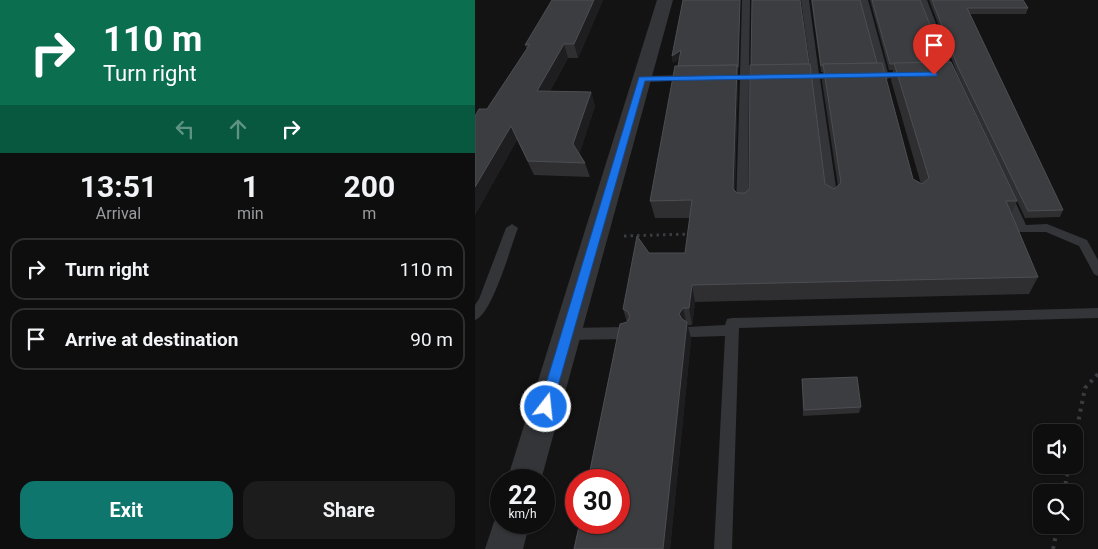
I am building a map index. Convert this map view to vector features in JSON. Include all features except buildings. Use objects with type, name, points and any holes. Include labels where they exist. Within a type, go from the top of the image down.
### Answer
[{"type":"street","points":[[527,469],[665,0]]},
{"type":"street","points":[[504,549],[508,534]]},
{"type":"lane","points":[[742,206],[746,0]]},
{"type":"lane","points":[[805,0],[832,201]]},
{"type":"lane","points":[[864,0],[886,80]]},
{"type":"lane","points":[[923,0],[949,78]]},
{"type":"lane","points":[[865,76],[886,80],[923,75]]},
{"type":"lane","points":[[717,78],[845,76]]},
{"type":"lane","points":[[642,79],[698,78]]},
{"type":"lane","points":[[1004,190],[1022,229],[1047,228],[1083,243],[1098,271]]},
{"type":"lane","points":[[475,315],[485,301],[512,228]]},
{"type":"lane","points":[[723,549],[732,323],[1098,313]]},
{"type":"lane","points":[[691,332],[732,330]]},
{"type":"lane","points":[[567,334],[627,333]]},
{"type":"path","points":[[596,236],[692,234]]},
{"type":"path","points":[[1078,424],[1085,388],[1098,374]]},
{"type":"path","points":[[1053,549],[1056,534]]},
{"type":"route","points":[[546,407],[642,79],[934,75]]}]
